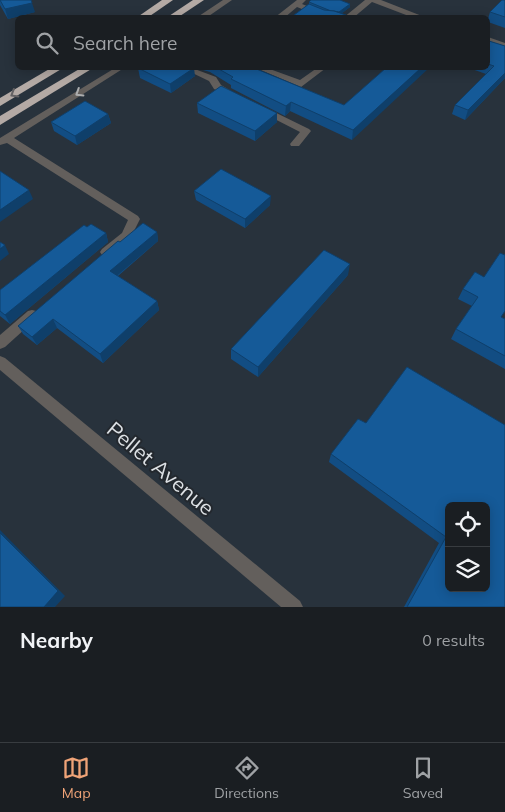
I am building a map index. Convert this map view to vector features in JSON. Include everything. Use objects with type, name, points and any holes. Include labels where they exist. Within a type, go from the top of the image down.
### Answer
[{"type":"highway","points":[[145,15],[168,0]]},
{"type":"highway","points":[[175,15],[199,0]]},
{"type":"highway","points":[[0,103],[55,70]]},
{"type":"highway","points":[[0,121],[85,70]]},
{"type":"street","points":[[205,15],[228,0]]},
{"type":"street","points":[[351,15],[372,0],[416,15]]},
{"type":"street","points":[[282,15],[299,2],[326,15]]},
{"type":"street","points":[[392,15],[399,9]]},
{"type":"street","points":[[490,41],[505,46]]},
{"type":"street","points":[[96,261],[126,236],[134,219],[3,141],[117,70]]},
{"type":"street","points":[[191,70],[213,79],[218,87],[306,131],[295,144]]},
{"type":"street","points":[[265,70],[301,84],[319,70]]},
{"type":"street","points":[[0,343],[43,305]]},
{"type":"street","name":"Pellet Avenue","points":[[0,362],[294,607]]},
{"type":"shaded area","points":[[0,0],[505,0],[505,607],[0,607]]},
{"type":"building","points":[[0,0],[31,0],[32,3],[5,9]]},
{"type":"building","points":[[311,0],[340,0],[350,4],[339,12],[331,11],[309,2]]},
{"type":"building","points":[[502,0],[505,0],[505,17],[490,12]]},
{"type":"building","points":[[309,4],[346,15],[294,15]]},
{"type":"building","points":[[490,42],[505,46],[505,73],[468,110],[455,105],[490,70],[494,66],[490,65]]},
{"type":"building","points":[[142,70],[191,70],[170,84]]},
{"type":"building","points":[[221,70],[259,70],[344,105],[384,70],[419,70],[353,130],[291,102],[286,106],[231,79],[233,77]]},
{"type":"building","points":[[221,86],[277,113],[255,131],[197,103]]},
{"type":"building","points":[[85,101],[108,114],[75,136],[51,122]]},
{"type":"building","points":[[221,169],[271,196],[245,219],[194,191]]},
{"type":"building","points":[[0,171],[29,190],[0,210]]},
{"type":"building","points":[[143,223],[157,232],[110,271],[157,301],[100,354],[53,319],[32,337],[18,326],[118,241],[120,242]]},
{"type":"building","points":[[91,224],[106,233],[5,315],[0,311],[0,290],[84,225],[87,227]]},
{"type":"building","points":[[0,242],[5,245],[0,249]]},
{"type":"building","points":[[324,250],[350,264],[258,367],[231,349]]},
{"type":"building","points":[[500,253],[505,255],[505,311],[501,317],[505,319],[505,356],[456,329],[478,297],[463,289],[475,272],[484,277]]},
{"type":"building","points":[[407,367],[505,425],[505,607],[407,607],[445,539],[445,592],[490,592],[490,502],[445,502],[445,536],[331,454],[358,419],[366,423]]},
{"type":"building","points":[[0,533],[58,591],[44,607],[0,607]]}]
